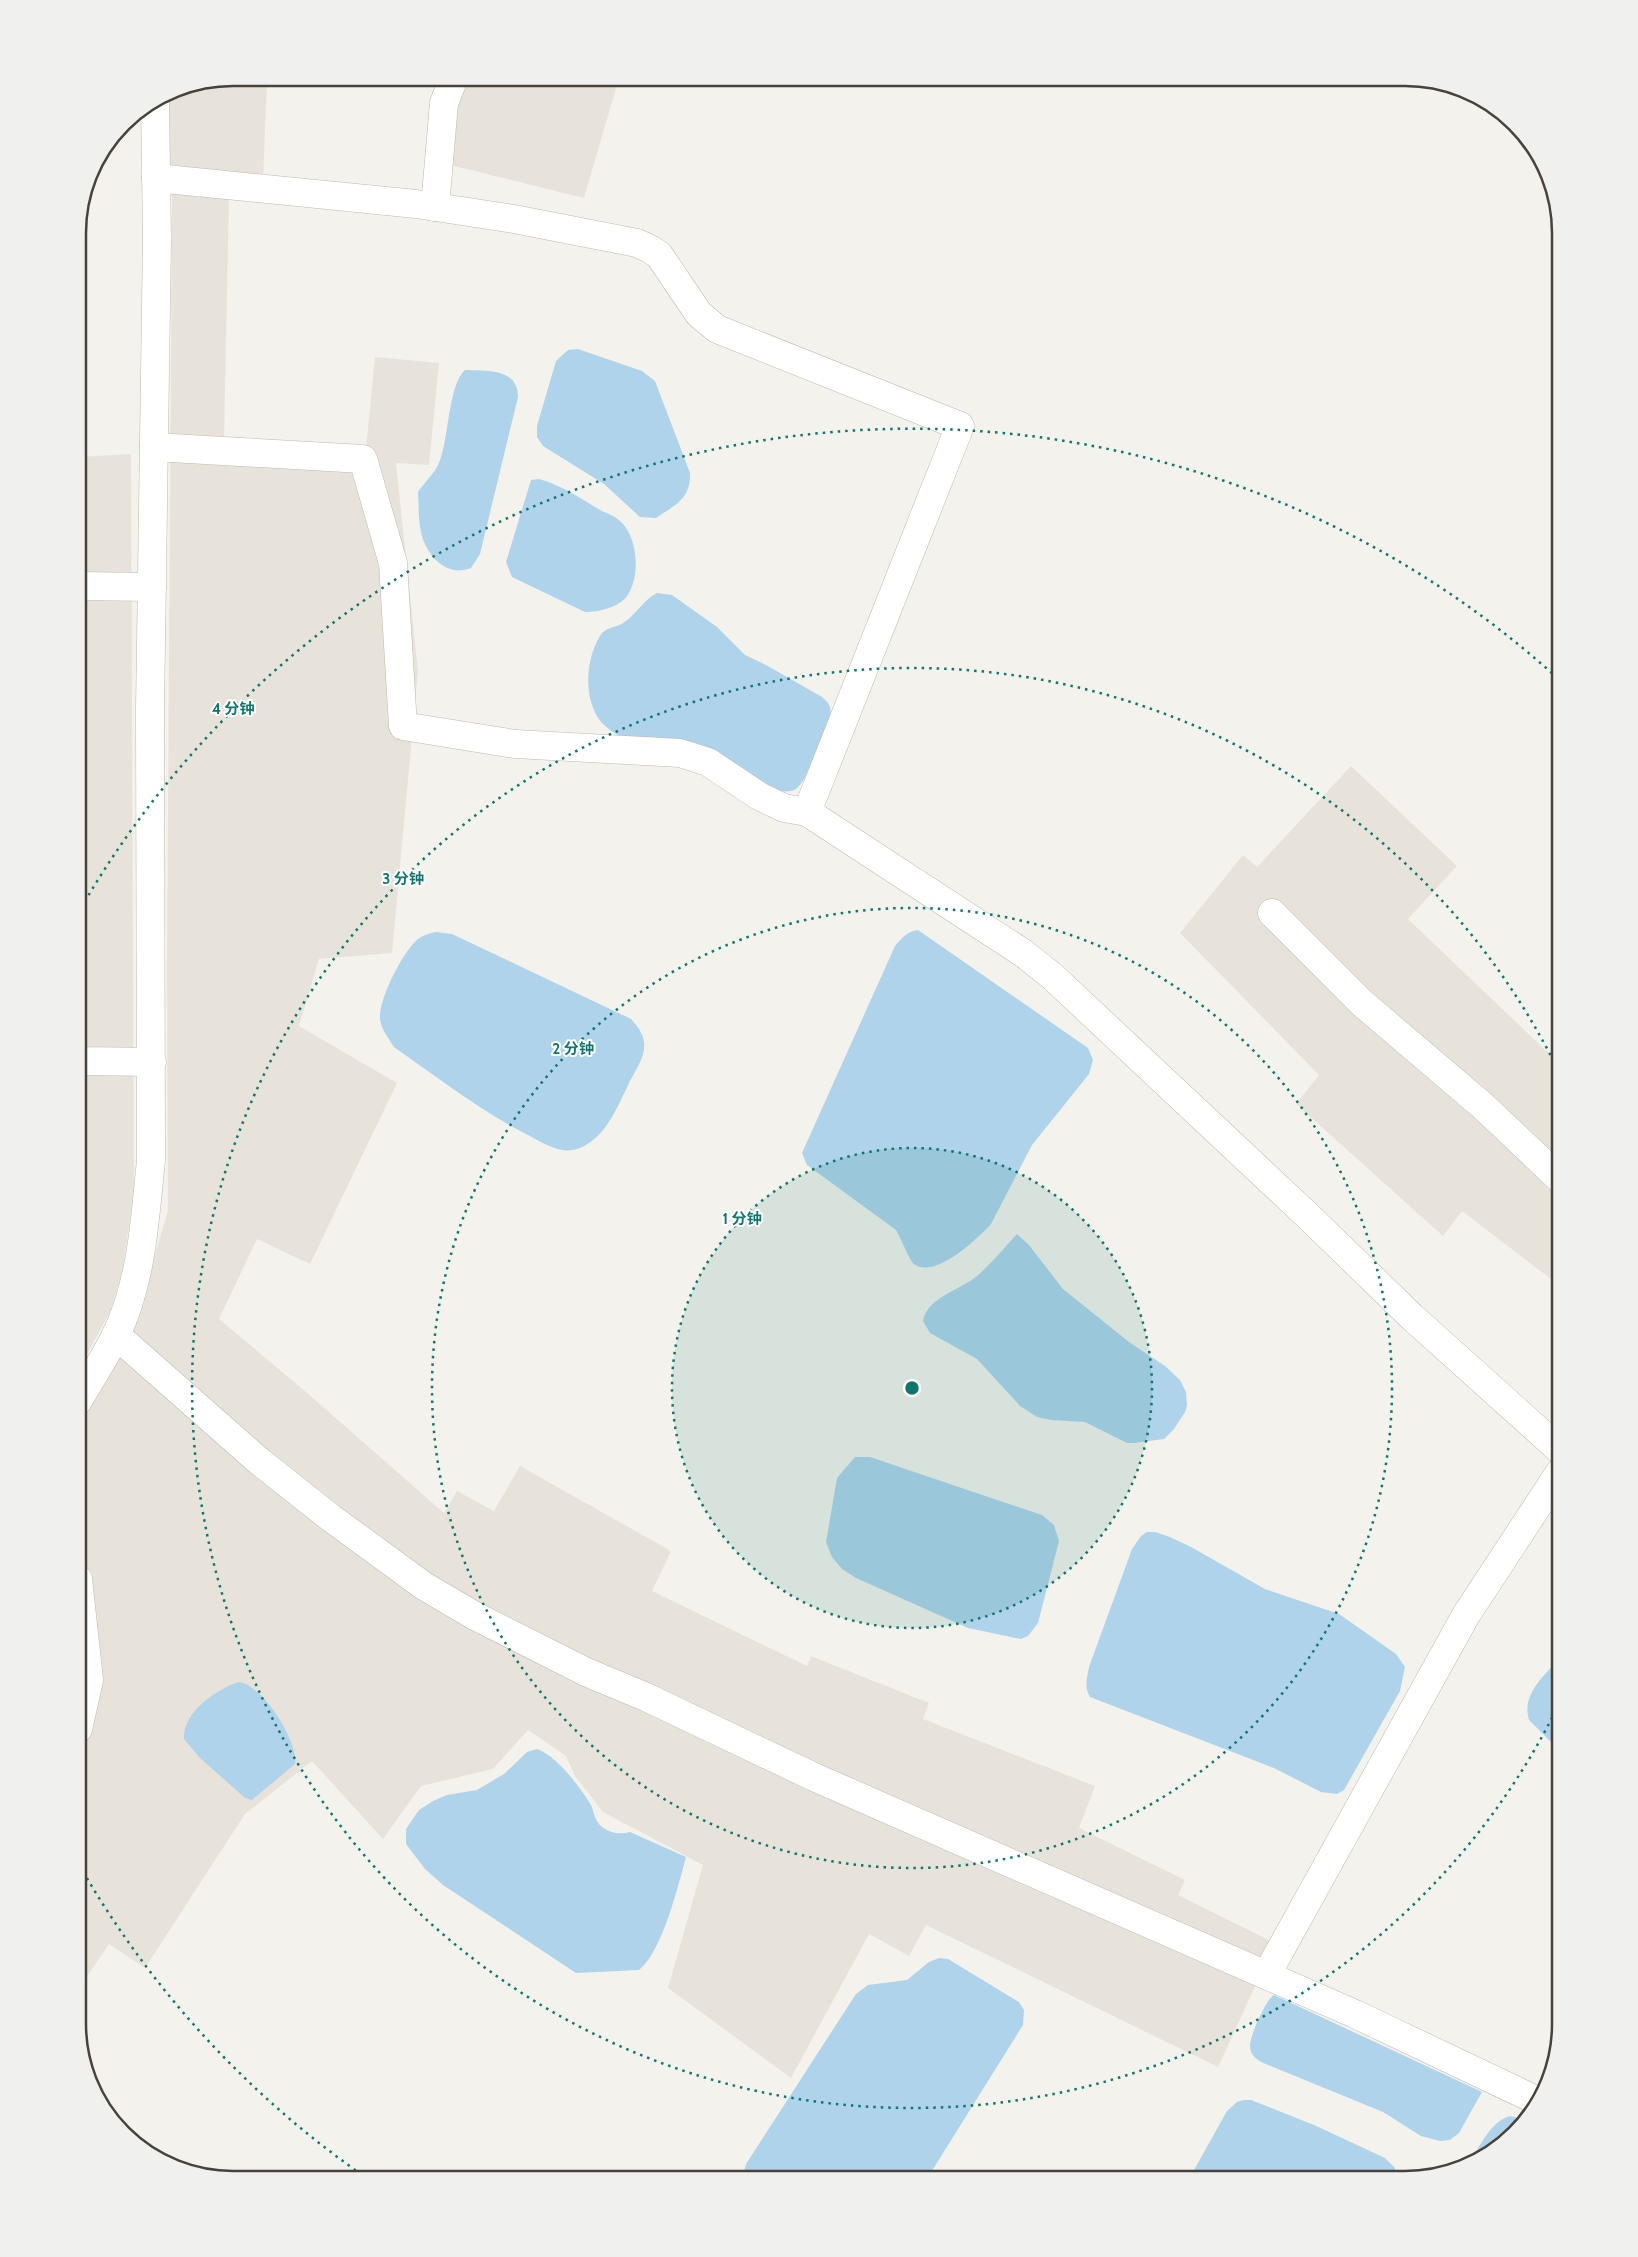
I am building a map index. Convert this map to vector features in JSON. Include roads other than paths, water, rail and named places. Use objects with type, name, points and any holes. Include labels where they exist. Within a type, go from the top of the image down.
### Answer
[{"type":"street","points":[[435,208],[444,103],[451,86]]},
{"type":"street","points":[[86,1386],[116,1335],[134,1285],[144,1234],[151,1160],[150,718],[156,108]]},
{"type":"street","points":[[156,178],[221,183],[435,208],[514,220],[637,243],[659,256],[699,314],[717,329],[960,426],[807,812]]},
{"type":"street","points":[[154,447],[364,459],[393,563],[403,726],[515,744],[680,753],[708,762],[760,796],[784,808],[807,812],[1022,953],[1052,976],[1308,1216],[1412,1318],[1552,1443]]},
{"type":"street","points":[[87,586],[152,587]]},
{"type":"street","points":[[1272,913],[1362,1002],[1484,1107],[1552,1171]]},
{"type":"street","points":[[87,1061],[152,1062]]},
{"type":"street","points":[[116,1335],[259,1462],[323,1512],[424,1586],[475,1616],[586,1672],[814,1777],[1267,1974],[1531,2098]]},
{"type":"street","points":[[1267,1974],[1466,1615],[1552,1484]]},
{"type":"street","points":[[86,1654],[89,1680],[86,1693]]},
{"type":"water","points":[[578,349],[642,371],[655,381],[690,473],[690,482],[685,495],[675,505],[656,518],[640,517],[604,484],[543,446],[537,437],[537,426],[556,361],[568,350]]},
{"type":"water","points":[[465,370],[491,371],[507,376],[517,388],[518,397],[480,554],[471,568],[453,570],[439,562],[427,549],[420,527],[418,492],[439,463],[455,388],[459,377]]},
{"type":"water","points":[[539,479],[578,496],[613,516],[626,528],[634,547],[636,568],[627,596],[618,604],[602,610],[585,612],[512,577],[506,562],[531,480]]},
{"type":"water","points":[[657,593],[672,595],[717,627],[745,655],[822,697],[828,703],[831,711],[830,717],[820,744],[806,776],[796,789],[787,791],[772,790],[628,741],[602,723],[596,714],[589,692],[589,668],[595,646],[602,633],[628,620]]},
{"type":"water","points":[[918,930],[1088,1048],[1093,1060],[1089,1074],[1032,1145],[991,1224],[956,1255],[933,1266],[923,1267],[912,1262],[896,1230],[807,1165],[802,1153],[895,946],[908,933]]},
{"type":"water","points":[[436,932],[452,934],[631,1019],[638,1027],[644,1041],[643,1055],[640,1063],[605,1128],[589,1143],[578,1149],[566,1150],[557,1149],[542,1143],[474,1103],[394,1047],[380,1019],[383,999],[400,962],[415,942],[427,934]]},
{"type":"water","points":[[1017,1234],[1029,1245],[1063,1289],[1129,1342],[1165,1366],[1180,1380],[1186,1392],[1187,1406],[1174,1429],[1164,1439],[1127,1443],[1085,1422],[1051,1420],[1037,1417],[1020,1406],[977,1359],[930,1333],[923,1321],[931,1306],[977,1276]]},
{"type":"water","points":[[855,1457],[870,1457],[1042,1515],[1054,1525],[1059,1541],[1038,1623],[1028,1636],[1021,1639],[968,1628],[856,1578],[842,1569],[832,1557],[826,1542],[837,1478]]},
{"type":"water","points":[[1147,1532],[1155,1532],[1170,1537],[1191,1547],[1265,1589],[1339,1614],[1396,1654],[1405,1667],[1400,1691],[1344,1790],[1337,1794],[1321,1792],[1274,1768],[1090,1697],[1087,1686],[1089,1667],[1132,1549],[1141,1536]]},
{"type":"water","points":[[1552,1666],[1552,1743],[1529,1720],[1527,1711],[1531,1693]]},
{"type":"water","points":[[239,1682],[248,1685],[268,1703],[285,1729],[294,1754],[295,1764],[252,1800],[245,1798],[200,1758],[184,1739],[185,1729],[194,1711],[220,1690]]},
{"type":"water","points":[[537,1749],[552,1758],[575,1781],[587,1798],[597,1822],[601,1826],[615,1833],[630,1832],[686,1857],[674,1901],[662,1934],[655,1949],[639,1970],[576,1973],[443,1885],[425,1869],[406,1844],[406,1829],[419,1810],[447,1795],[477,1790],[504,1774],[527,1752]]},
{"type":"water","points":[[939,1958],[948,1959],[1019,2002],[1024,2010],[1023,2025],[932,2171],[744,2170],[746,2164],[856,1994],[868,1985],[907,1980],[929,1962]]},
{"type":"water","points":[[1274,1995],[1482,2092],[1459,2133],[1450,2140],[1440,2141],[1421,2136],[1383,2112],[1261,2062],[1253,2056],[1250,2046],[1255,2027],[1263,2010]]},
{"type":"water","points":[[1251,2100],[1314,2125],[1385,2158],[1395,2168],[1395,2171],[1194,2171],[1227,2111],[1237,2102]]},
{"type":"water","points":[[1510,2116],[1517,2118],[1509,2128],[1476,2152],[1492,2129],[1503,2119]]}]
